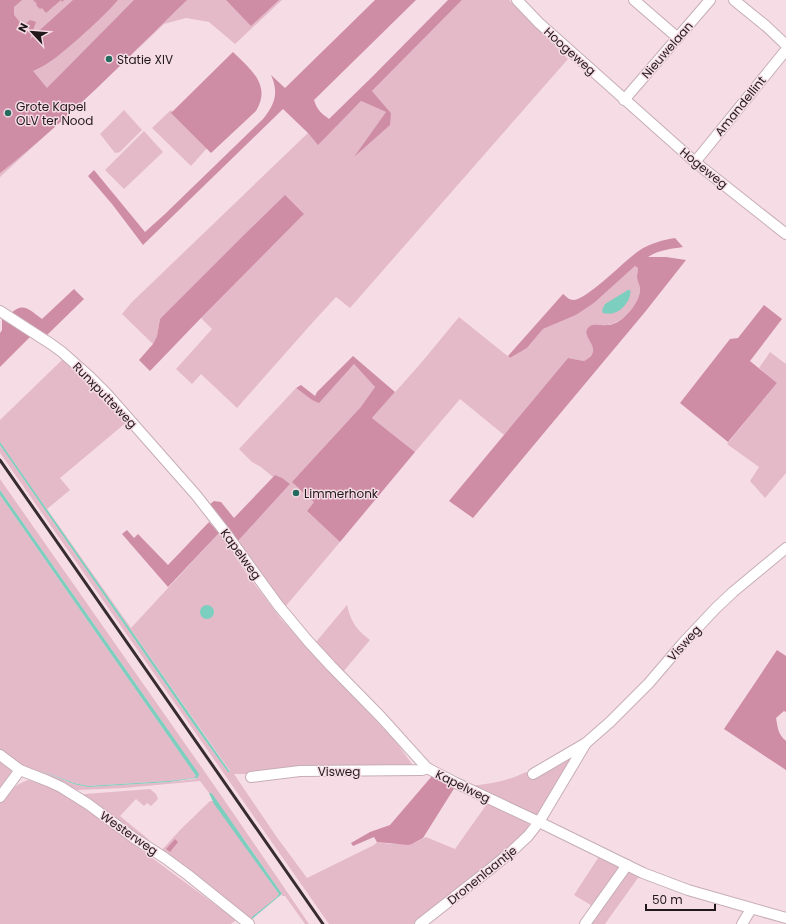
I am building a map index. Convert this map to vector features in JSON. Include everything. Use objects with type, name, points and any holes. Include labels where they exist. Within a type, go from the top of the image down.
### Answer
[{"type":"street","name":"Hoogeweg","points":[[517,0],[539,23],[624,100]]},
{"type":"street","points":[[634,0],[678,38]]},
{"type":"street","name":"Nieuwelaan","points":[[624,100],[710,0]]},
{"type":"street","points":[[734,0],[766,26],[786,45]]},
{"type":"street","name":"Amandellint","points":[[695,162],[786,50]]},
{"type":"street","name":"Hogeweg","points":[[624,100],[695,162],[786,234]]},
{"type":"street","name":"Runxputteweg","points":[[0,311],[62,352],[90,377],[196,495]]},
{"type":"street","name":"Kapelweg","points":[[196,495],[282,610],[331,666],[381,717],[427,768],[627,865],[682,888],[786,918]]},
{"type":"street","name":"Visweg","points":[[533,774],[586,743],[610,722],[649,683],[684,642],[716,608],[786,548]]},
{"type":"street","name":"Visweg","points":[[539,822],[586,743]]},
{"type":"street","name":"Westerweg","points":[[0,755],[20,770],[48,781],[82,800],[134,838],[165,858],[249,924]]},
{"type":"street","name":"Visweg","points":[[251,777],[300,772],[422,770],[427,768]]},
{"type":"street","points":[[0,797],[20,770]]},
{"type":"street","name":"Dronenlaantje","points":[[420,924],[512,851],[528,836],[539,822]]},
{"type":"street","points":[[585,924],[627,865]]},
{"type":"street","points":[[742,924],[751,909]]},
{"type":"shaded area","points":[[0,0],[282,0],[235,44],[209,22],[186,18],[164,24],[0,177]]},
{"type":"shaded area","points":[[0,0],[22,0],[14,7],[14,15],[23,26],[30,20],[36,22],[30,39],[73,0],[118,0],[78,39],[51,61],[33,71],[47,88],[134,0],[187,0],[73,111],[0,173]]},
{"type":"shaded area","points":[[33,0],[61,0],[46,13],[42,8],[40,9],[36,5],[37,4]]},
{"type":"shaded area","points":[[226,0],[279,0],[251,26]]},
{"type":"shaded area","points":[[375,0],[416,0],[314,100],[316,106],[329,119],[448,0],[462,0],[372,91],[391,113],[390,125],[354,157],[386,112],[361,101],[318,145],[283,109],[143,245],[112,204],[88,176],[94,170],[145,232],[263,119],[273,103],[275,93],[275,87],[271,75],[285,88]]},
{"type":"shaded area","points":[[462,0],[509,0],[568,59],[350,308],[336,297],[237,408],[201,374],[192,384],[176,369],[212,329],[201,318],[304,214],[160,319],[157,336],[153,344],[122,314],[131,303],[308,133],[318,144],[361,101],[386,112],[356,156],[391,113],[372,91]]},
{"type":"shaded area","points":[[233,52],[257,78],[262,93],[256,111],[211,153],[171,113]]},
{"type":"shaded area","points":[[124,110],[142,130],[120,152],[115,153],[100,134]]},
{"type":"shaded area","points":[[171,110],[208,147],[191,166],[152,128]]},
{"type":"shaded area","points":[[144,131],[163,152],[124,189],[105,170]]},
{"type":"shaded area","points":[[285,195],[304,214],[150,371],[139,360],[153,344],[157,336],[160,319]]},
{"type":"shaded area","points":[[675,238],[683,247],[660,251],[648,257],[666,257],[686,260],[645,312],[473,518],[449,501],[568,358],[584,361],[590,357],[593,352],[593,348],[587,335],[589,327],[595,325],[612,324],[627,315],[635,305],[640,294],[640,288],[637,280],[638,268],[635,266],[594,303],[576,315],[543,329],[527,348],[510,358],[508,356],[563,294],[572,300],[580,298],[597,286],[640,250],[648,245]]},
{"type":"shaded area","points":[[635,266],[638,268],[637,280],[640,288],[640,294],[635,305],[622,319],[617,322],[608,325],[594,325],[591,343],[594,349],[593,353],[584,361],[568,358],[504,435],[460,399],[415,452],[372,418],[421,363],[459,317],[510,358],[527,348],[543,329],[576,315],[594,303]]},
{"type":"shaded area","points":[[74,289],[84,299],[46,336],[10,314],[23,307],[30,310],[42,319]]},
{"type":"shaded area","points":[[630,290],[629,299],[622,309],[615,313],[603,313],[602,310],[605,304]]},
{"type":"shaded area","points":[[764,305],[782,319],[750,361],[777,383],[728,442],[680,403],[730,339],[738,338]]},
{"type":"shaded area","points":[[2,317],[31,336],[0,367],[0,333],[2,330]]},
{"type":"shaded area","points":[[770,352],[786,364],[786,473],[765,498],[750,481],[759,467],[727,444],[777,383],[759,368]]},
{"type":"shaded area","points":[[353,356],[395,392],[372,418],[415,452],[340,542],[307,511],[314,502],[292,482],[360,408],[375,387],[354,364],[319,403],[312,400],[296,388],[301,385],[315,396],[317,392]]},
{"type":"shaded area","points":[[64,358],[128,421],[60,478],[70,490],[47,509],[131,628],[219,533],[249,577],[282,620],[396,742],[412,764],[411,766],[234,774],[276,836],[307,878],[374,845],[377,842],[412,844],[426,837],[455,849],[489,801],[526,819],[529,825],[522,836],[413,924],[329,924],[0,453],[0,445],[192,722],[228,772],[230,771],[0,442],[0,420]]},
{"type":"shaded area","points":[[354,364],[375,387],[360,408],[314,502],[307,511],[340,542],[285,607],[237,542],[290,484],[275,475],[273,477],[252,462],[239,449],[296,388],[312,400],[319,402]]},
{"type":"shaded area","points":[[0,442],[230,772],[228,772],[192,722],[0,445]]},
{"type":"shaded area","points":[[275,475],[290,484],[237,542],[209,505],[214,501],[221,502],[234,518]]},
{"type":"shaded area","points":[[0,479],[309,924],[305,924],[285,896],[282,896],[246,842],[200,781],[124,788],[78,790],[28,770],[0,751],[0,495],[196,776],[195,778],[169,781],[88,786],[74,783],[37,769],[74,784],[88,787],[169,782],[196,779],[199,775],[0,490]]},
{"type":"shaded area","points":[[0,490],[199,774],[197,778],[169,782],[88,787],[74,784],[37,769],[74,783],[88,786],[169,781],[194,778],[196,776],[0,495]]},
{"type":"shaded area","points":[[209,522],[219,533],[168,587],[122,534],[127,530],[134,538],[138,534],[168,565]]},
{"type":"shaded area","points":[[204,605],[210,605],[214,609],[214,615],[210,619],[204,619],[200,615],[200,609]]},
{"type":"shaded area","points":[[347,605],[350,616],[355,625],[370,640],[343,672],[315,643]]},
{"type":"shaded area","points":[[777,650],[786,656],[786,712],[784,711],[776,718],[780,734],[786,741],[786,770],[724,729]]},
{"type":"shaded area","points":[[577,751],[538,816],[470,786],[499,782],[526,772],[532,780]]},
{"type":"shaded area","points":[[0,759],[10,768],[11,774],[0,792]]},
{"type":"shaded area","points":[[432,776],[455,787],[423,838],[408,845],[377,842],[374,837],[353,846],[351,843],[370,832],[390,825]]},
{"type":"shaded area","points":[[28,780],[42,783],[61,792],[73,800],[236,920],[231,924],[0,924],[0,802],[12,789]]},
{"type":"shaded area","points":[[150,789],[156,794],[158,799],[151,806],[147,803],[144,806],[136,799],[120,816],[148,839],[149,841],[146,842],[82,795],[85,794]]},
{"type":"shaded area","points":[[209,793],[213,795],[282,894],[252,919],[252,917],[279,894],[214,804]]},
{"type":"shaded area","points":[[210,801],[213,801],[279,894],[250,920],[231,903],[161,851]]},
{"type":"shaded area","points":[[175,839],[178,842],[170,852],[166,849]]},
{"type":"shaded area","points":[[600,855],[619,868],[594,907],[574,895]]},
{"type":"shaded area","points":[[628,871],[640,875],[605,924],[588,924]]},
{"type":"railway","points":[[0,460],[323,924]]},
{"type":"place","name":"Statie XIV","points":[[109,59]]},
{"type":"place","name":"Grote Kapel OLV ter Nood","points":[[8,113]]},
{"type":"place","name":"Limmerhonk","points":[[296,493]]}]
